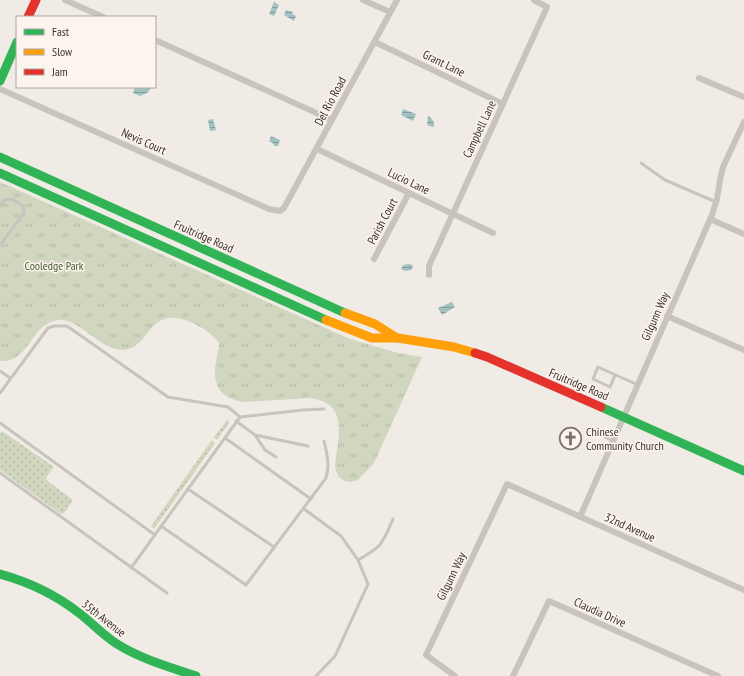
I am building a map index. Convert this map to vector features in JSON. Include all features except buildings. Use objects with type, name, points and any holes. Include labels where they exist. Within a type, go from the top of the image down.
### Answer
[{"type":"main road","points":[[28,16],[36,0]]},
{"type":"main road","points":[[0,81],[16,44]]},
{"type":"main road","name":"Fruitridge Road","points":[[0,158],[345,313],[375,324],[398,338]]},
{"type":"main road","name":"Fruitridge Road","points":[[0,173],[339,326],[372,338],[398,338],[454,348],[477,354],[624,416],[744,471]]},
{"type":"main road","name":"35th Avenue","points":[[0,574],[20,579],[49,592],[76,610],[106,636],[132,653],[196,676]]},
{"type":"street","points":[[65,0],[101,16]]},
{"type":"street","points":[[363,0],[390,12]]},
{"type":"street","name":"Del Rio Road","points":[[280,211],[284,208],[317,149],[397,0]]},
{"type":"street","name":"Campbell Lane","points":[[429,275],[429,266],[547,7],[534,0]]},
{"type":"street","points":[[156,40],[332,120]]},
{"type":"street","name":"Grant Lane","points":[[374,42],[503,104]]},
{"type":"street","points":[[699,78],[744,97]]},
{"type":"street","name":"Nevis Court","points":[[0,89],[269,209],[280,211]]},
{"type":"street","name":"Gilgunn Way","points":[[580,517],[710,219],[716,202],[723,167],[744,122]]},
{"type":"street","name":"Lucio Lane","points":[[317,149],[492,233]]},
{"type":"street","name":"Parish Court","points":[[374,259],[409,193]]},
{"type":"street","points":[[710,219],[744,234]]},
{"type":"street","points":[[668,316],[744,350]]},
{"type":"street","name":"Gilgunn Way","points":[[456,676],[426,654],[507,484]]},
{"type":"street","name":"32nd Avenue","points":[[507,484],[744,590]]},
{"type":"street","name":"Claudia Drive","points":[[513,676],[549,601],[718,676]]},
{"type":"lane","points":[[641,163],[665,180],[716,202]]},
{"type":"lane","points":[[0,207],[4,200],[12,199],[23,206],[24,213],[0,246]]},
{"type":"lane","points":[[0,393],[48,328],[54,326],[67,326],[168,397],[228,407],[240,417]]},
{"type":"lane","points":[[615,375],[610,387],[593,379],[598,367],[638,385]]},
{"type":"lane","points":[[0,371],[10,378]]},
{"type":"lane","points":[[132,568],[240,417],[324,409]]},
{"type":"lane","points":[[236,421],[255,434],[308,446]]},
{"type":"lane","points":[[0,423],[155,535]]},
{"type":"lane","points":[[255,434],[265,450],[276,457]]},
{"type":"lane","points":[[605,437],[613,441]]},
{"type":"lane","points":[[224,438],[311,499]]},
{"type":"lane","points":[[161,526],[246,585],[322,484],[328,472],[329,463],[324,441]]},
{"type":"lane","points":[[0,473],[167,593]]},
{"type":"lane","points":[[188,489],[274,547]]},
{"type":"lane","points":[[304,508],[341,536],[358,560],[368,584],[335,656],[316,676]]},
{"type":"lane","points":[[358,560],[374,551],[382,544],[393,519]]},
{"type":"green space","name":"Cooledge Park","points":[[0,182],[350,339],[398,353],[422,357],[374,463],[358,480],[350,482],[344,481],[339,477],[335,465],[339,433],[338,422],[336,414],[331,406],[322,401],[309,398],[245,402],[224,395],[217,385],[215,378],[219,343],[203,328],[176,318],[165,319],[157,323],[139,343],[132,348],[123,350],[105,344],[80,327],[71,323],[63,320],[54,321],[40,330],[24,351],[10,360],[0,361]]},
{"type":"green space","points":[[228,419],[229,423],[217,440],[214,437]]},
{"type":"green space","points":[[2,431],[54,467],[45,479],[73,500],[65,512],[61,514],[0,470],[0,434]]},
{"type":"green space","points":[[212,440],[215,443],[154,529],[151,526]]},
{"type":"water","points":[[274,2],[279,5],[274,16],[269,14]]},
{"type":"water","points":[[286,10],[293,12],[292,14],[296,16],[294,21],[284,15]]},
{"type":"water","points":[[135,88],[151,88],[147,93],[140,96],[133,93]]},
{"type":"water","points":[[403,109],[416,114],[413,121],[401,115]]},
{"type":"water","points":[[428,116],[433,121],[433,127],[427,125]]},
{"type":"water","points":[[213,119],[216,130],[210,131],[208,120]]},
{"type":"water","points":[[271,136],[280,140],[278,146],[274,146],[274,144],[269,141]]},
{"type":"water","points":[[409,264],[413,267],[411,270],[405,271],[401,269],[403,265]]},
{"type":"water","points":[[452,302],[455,307],[442,315],[438,308]]},
{"type":"traffic: fast","points":[[0,81],[16,44]]},
{"type":"traffic: fast","points":[[0,157],[345,313]]},
{"type":"traffic: fast","points":[[0,173],[326,320]]},
{"type":"traffic: fast","points":[[601,407],[744,471]]},
{"type":"traffic: fast","points":[[0,574],[51,594],[70,606],[102,633],[126,649],[155,662],[196,676]]},
{"type":"traffic: slow","points":[[345,313],[375,324],[397,338]]},
{"type":"traffic: slow","points":[[326,320],[372,338],[398,338],[454,347],[475,353]]},
{"type":"traffic: jam","points":[[28,16],[36,0]]},
{"type":"traffic: jam","points":[[475,353],[601,407]]},
{"type":"place","name":"Chinese Community Church","points":[[571,438]]}]
